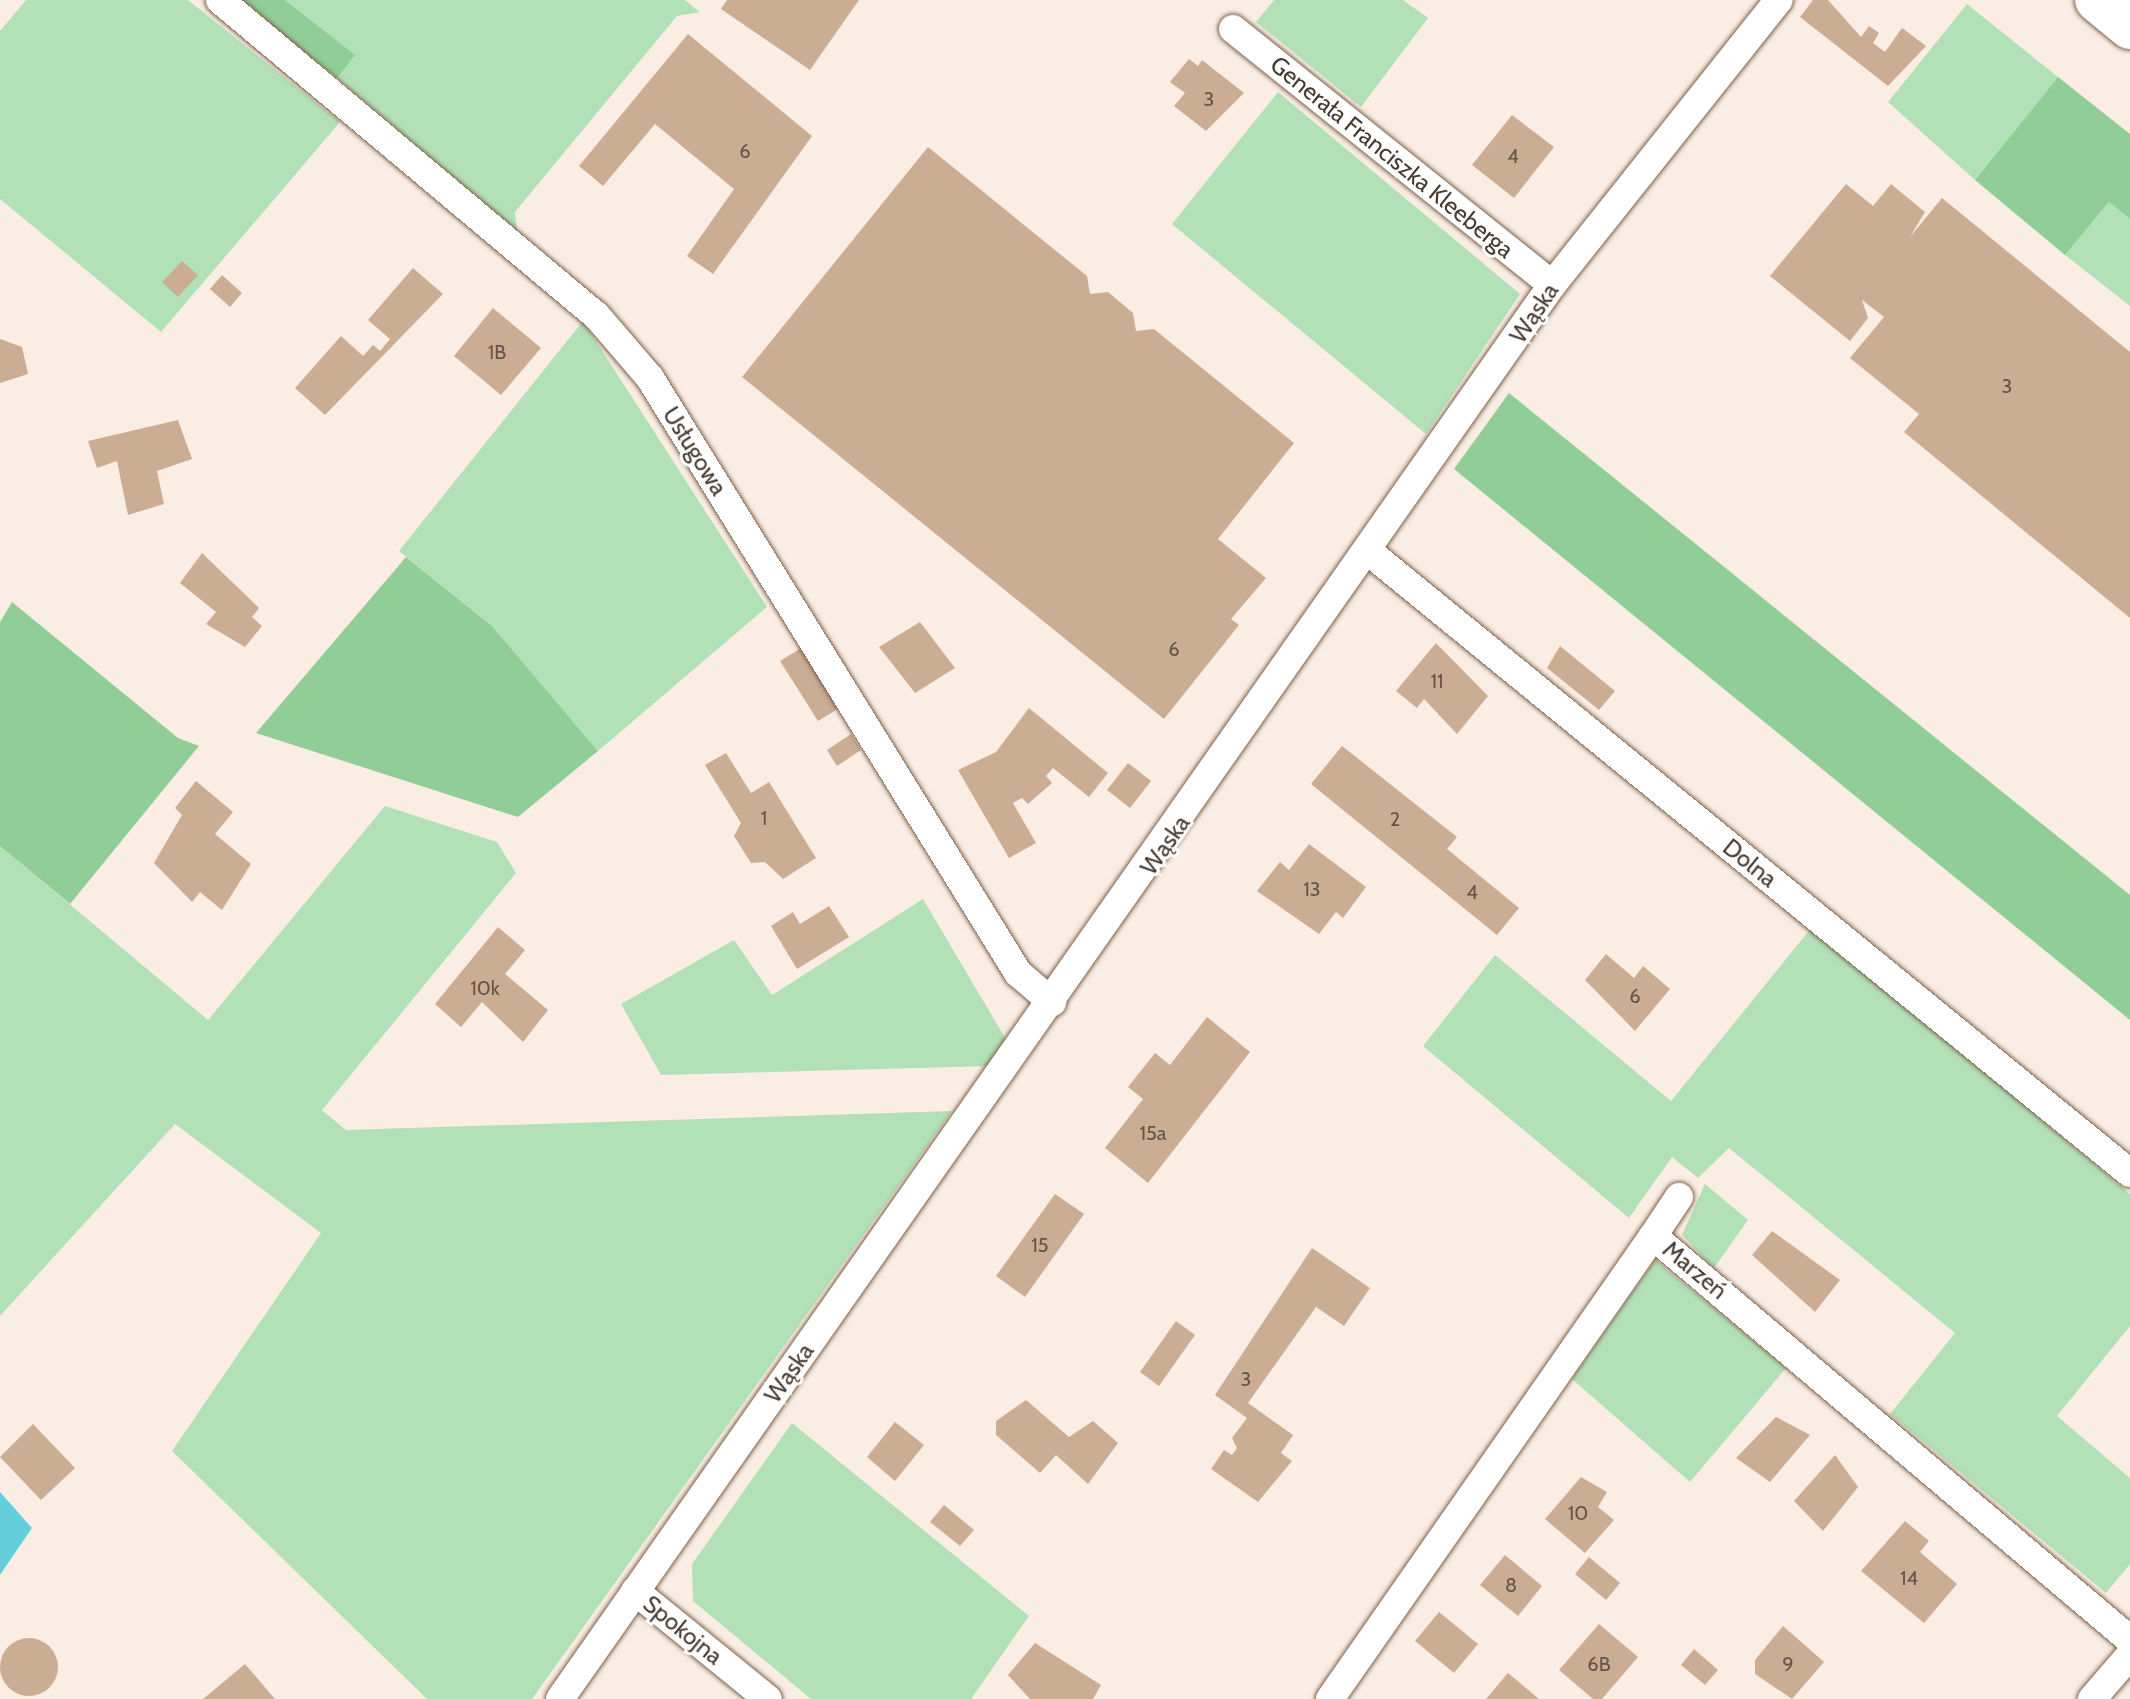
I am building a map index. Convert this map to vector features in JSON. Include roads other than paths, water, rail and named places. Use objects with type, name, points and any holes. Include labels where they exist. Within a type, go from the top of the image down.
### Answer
[{"type":"main road","points":[[2097,0],[2130,27]]},
{"type":"street","name":"Usługowa","points":[[220,0],[596,315],[650,378],[1018,973],[1052,1002]]},
{"type":"street","name":"Wąska","points":[[560,1699],[1369,552],[1552,285],[1779,0]]},
{"type":"street","name":"Generała Franciszka Kleeberga","points":[[1233,29],[1552,285]]},
{"type":"street","name":"Dolna","points":[[1369,552],[2130,1173]]},
{"type":"street","points":[[1653,1236],[1679,1197]]},
{"type":"street","name":"Marzeń","points":[[1330,1699],[1653,1236],[2130,1640]]},
{"type":"street","name":"Spokojna","points":[[635,1591],[768,1699]]},
{"type":"street","points":[[2092,1699],[2130,1655]]},
{"type":"water","points":[[0,1492],[32,1528],[0,1575]]}]
